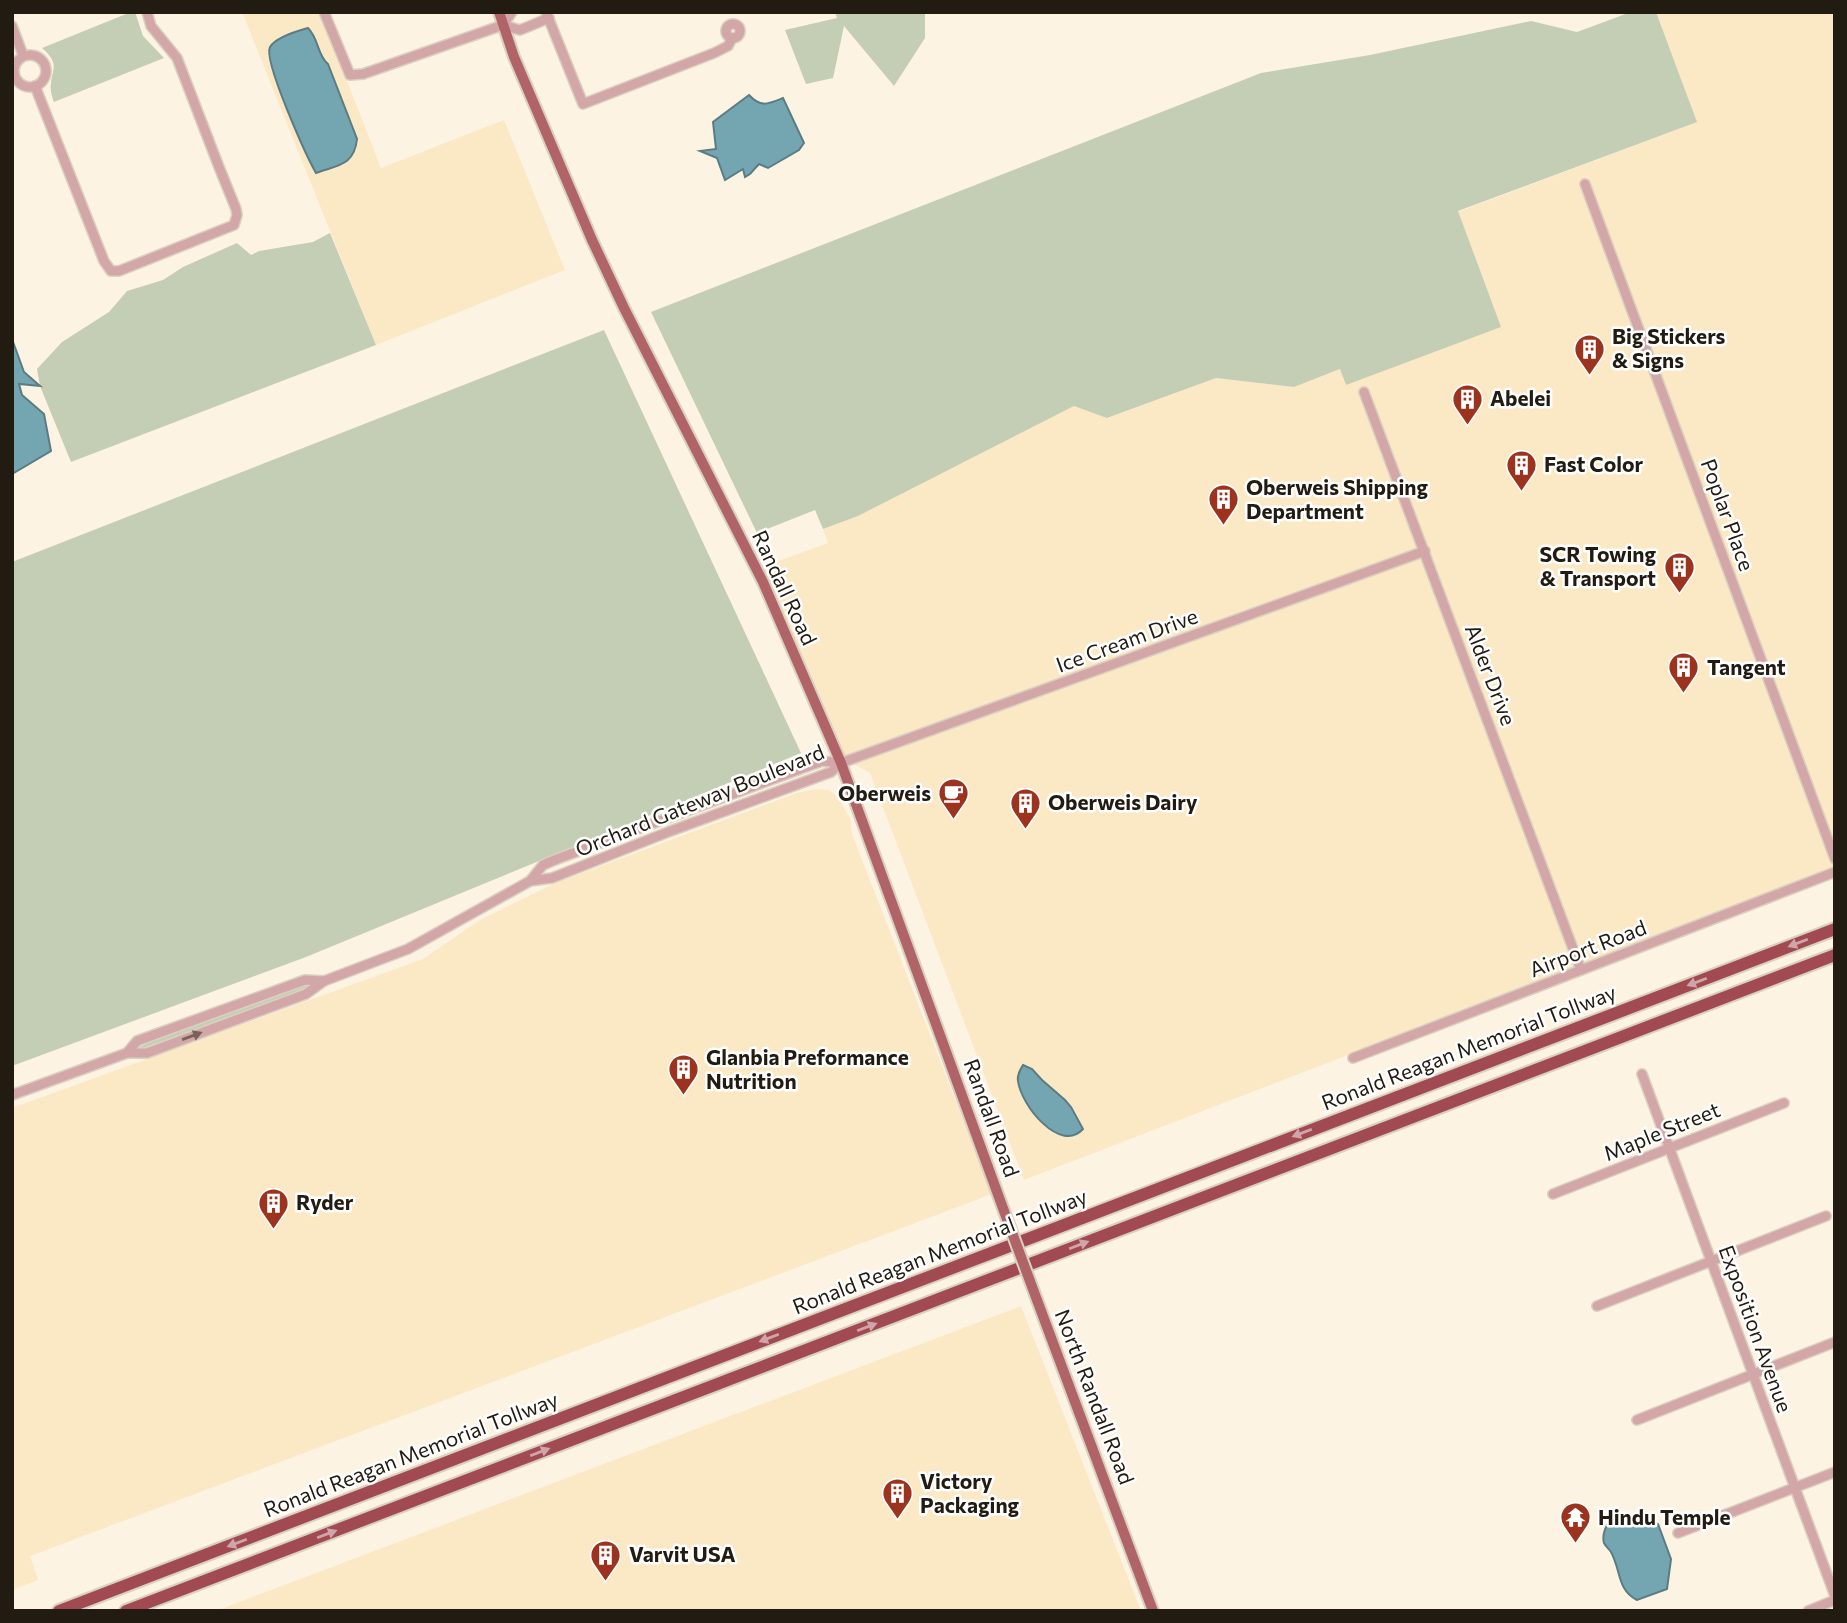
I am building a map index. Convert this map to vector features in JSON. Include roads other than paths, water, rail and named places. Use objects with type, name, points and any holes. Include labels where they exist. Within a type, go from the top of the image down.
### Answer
[{"type":"highway","name":"Ronald Reagan Memorial Tollway","points":[[59,1611],[1835,929]]},
{"type":"highway","name":"Ronald Reagan Memorial Tollway","points":[[126,1611],[1835,955]]},
{"type":"main road","name":"Randall Road","points":[[499,12],[514,57],[592,240],[763,582],[841,763],[998,1196]]},
{"type":"main road","name":"North Randall Road","points":[[998,1196],[1153,1611]]},
{"type":"street","points":[[35,86],[104,261],[111,271],[119,271],[234,225],[236,208],[177,58],[150,26],[147,12]]},
{"type":"street","points":[[324,12],[350,75],[363,74],[503,25],[520,30],[548,15],[583,104],[714,54],[728,46],[732,38]]},
{"type":"street","points":[[503,25],[512,12]]},
{"type":"street","points":[[12,26],[23,55]]},
{"type":"street","points":[[33,54],[45,64],[46,75],[35,86],[24,86],[13,75],[15,63],[23,55],[33,54]]},
{"type":"street","name":"Poplar Place","points":[[1585,184],[1835,859]]},
{"type":"street","name":"Alder Drive","points":[[1364,392],[1581,970]]},
{"type":"street","name":"Ice Cream Drive","points":[[841,763],[1424,551]]},
{"type":"street","name":"Orchard Gateway Boulevard","points":[[530,881],[543,865],[579,851],[822,761],[841,763]]},
{"type":"street","name":"Orchard Gateway Boulevard","points":[[12,1095],[127,1053],[147,1053],[306,995],[324,981],[408,949],[530,881],[552,878],[593,863],[668,832],[831,772],[841,763]]},
{"type":"street","name":"Airport Road","points":[[1353,1058],[1835,872]]},
{"type":"street","name":"Orchard Gateway Boulevard","points":[[127,1053],[137,1041],[305,980],[324,981]]},
{"type":"street","name":"Exposition Avenue","points":[[1642,1074],[1835,1598]]},
{"type":"street","name":"Maple Street","points":[[1553,1194],[1784,1103]]},
{"type":"street","points":[[1598,1306],[1826,1216]]},
{"type":"street","points":[[1637,1420],[1835,1342]]},
{"type":"street","points":[[1678,1534],[1835,1472]]},
{"type":"street","points":[[1808,1611],[1835,1598]]},
{"type":"water","points":[[308,28],[328,64],[357,139],[349,160],[316,173],[287,109],[270,56],[270,47],[277,40]]},
{"type":"water","points":[[749,95],[757,102],[765,104],[783,98],[804,143],[799,150],[768,168],[759,164],[745,177],[743,169],[725,180],[717,158],[700,151],[716,149],[713,122]]},
{"type":"water","points":[[12,339],[24,372],[40,386],[19,384],[22,395],[44,414],[51,451],[12,474]]},
{"type":"water","points":[[1023,1065],[1032,1069],[1065,1100],[1083,1129],[1074,1135],[1064,1135],[1043,1123],[1026,1102],[1021,1091],[1018,1077]]},
{"type":"water","points":[[1637,1515],[1658,1524],[1671,1559],[1667,1589],[1637,1600],[1626,1591],[1603,1538],[1609,1521]]},
{"type":"place","name":"Big Stickers & Signs","points":[[1589,376]]},
{"type":"place","name":"Abelei","points":[[1467,426]]},
{"type":"place","name":"Fast Color","points":[[1521,492]]},
{"type":"place","name":"Oberweis Shipping Department","points":[[1223,527]]},
{"type":"place","name":"SCR Towing & Transport","points":[[1679,594]]},
{"type":"place","name":"Tangent","points":[[1684,695]]},
{"type":"place","name":"Oberweis","points":[[954,821]]},
{"type":"place","name":"Oberweis Dairy","points":[[1025,830]]},
{"type":"place","name":"Glanbia Preformance Nutrition","points":[[683,1097]]},
{"type":"place","name":"Ryder","points":[[273,1230]]},
{"type":"place","name":"Victory Packaging","points":[[897,1521]]},
{"type":"place","name":"Hindu Temple","points":[[1575,1545]]},
{"type":"place","name":"Varvit USA","points":[[606,1582]]}]
